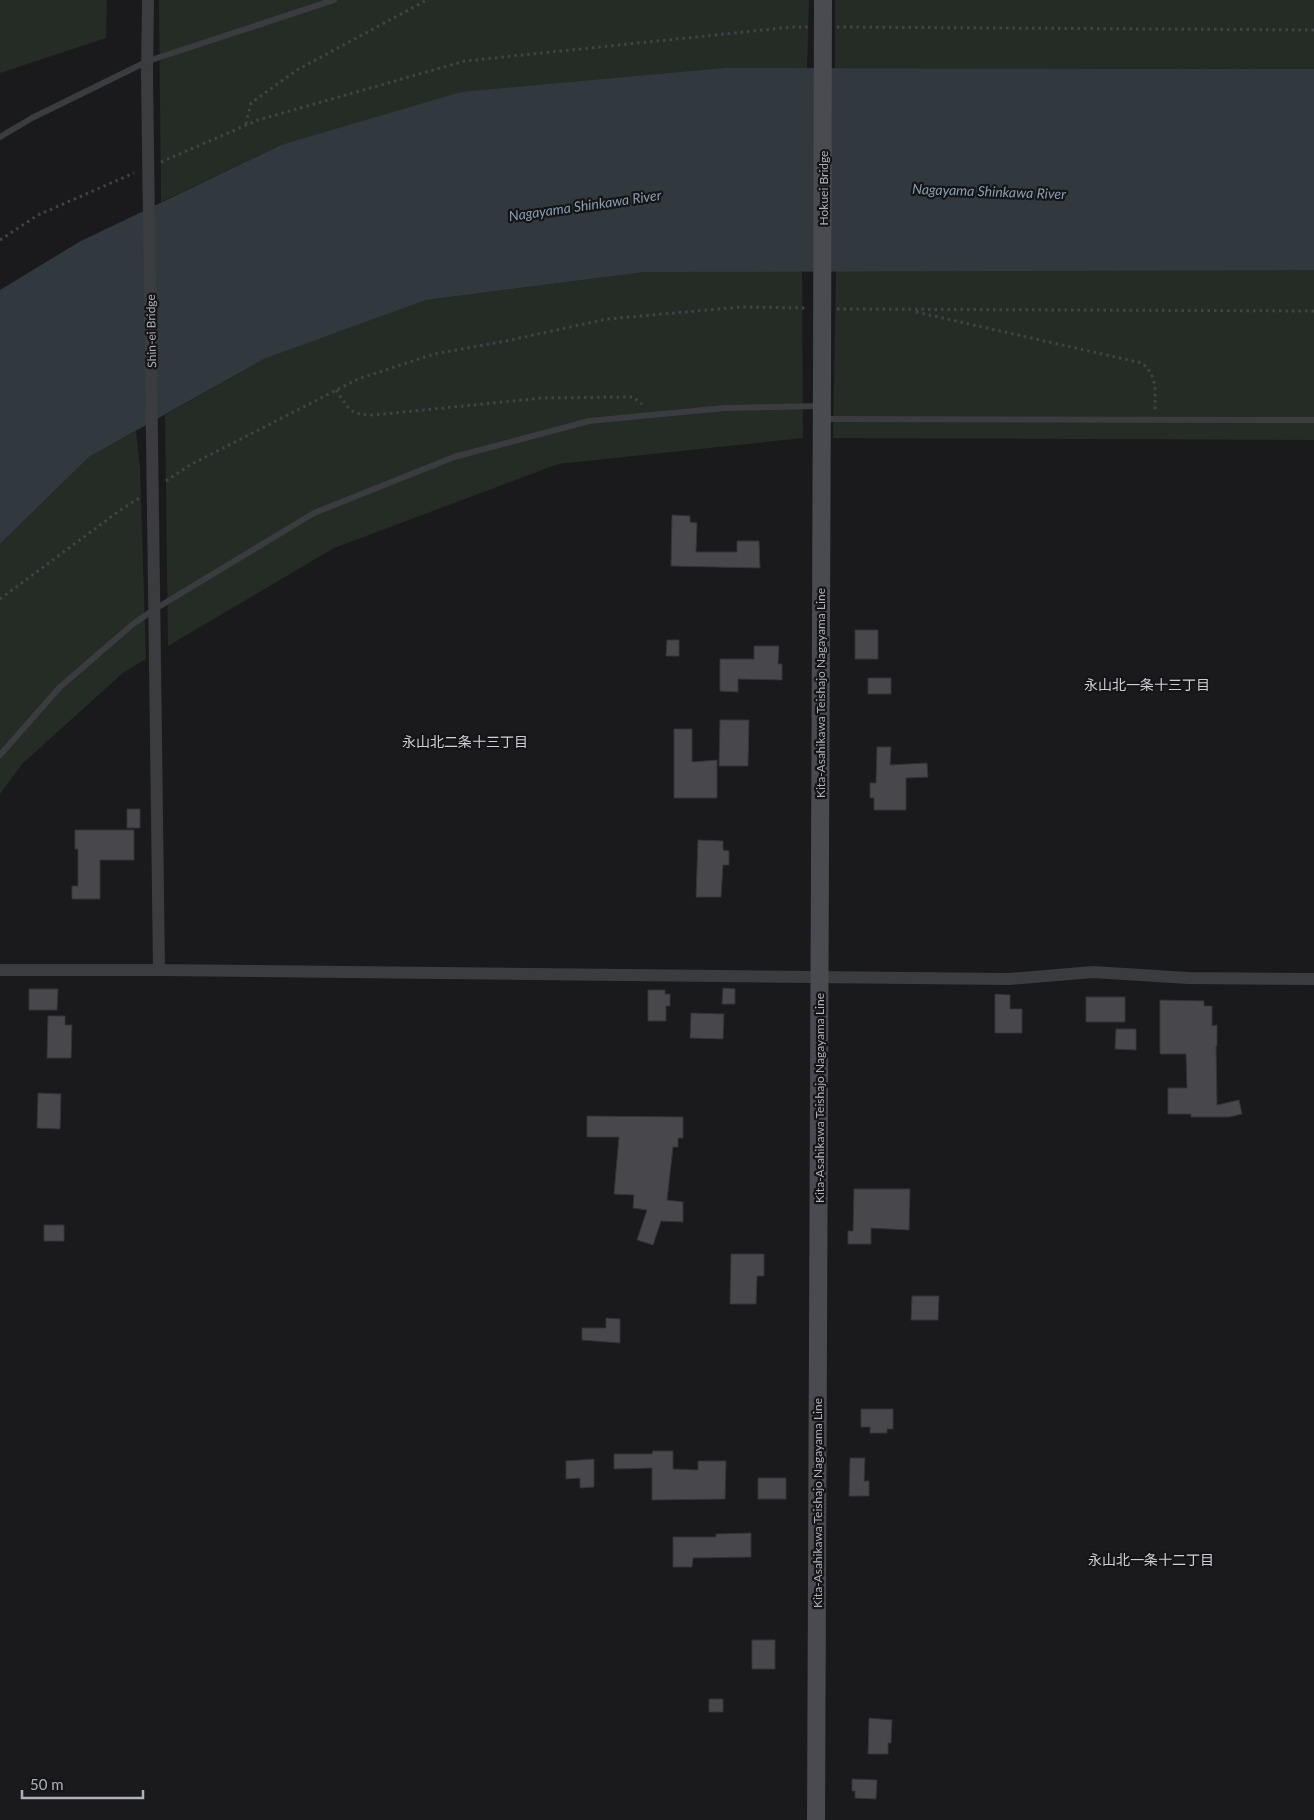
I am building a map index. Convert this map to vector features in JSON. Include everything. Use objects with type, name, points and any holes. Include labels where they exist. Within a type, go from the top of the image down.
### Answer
[{"type":"main road","name":"Hokuei Bridge","points":[[822,376],[823,0]]},
{"type":"main road","name":"Kita-Asahikawa Teishajo Nagayama Line","points":[[816,1820],[822,376]]},
{"type":"street","name":"Shin-ei Bridge","points":[[148,0],[147,75],[159,970]]},
{"type":"street","points":[[0,970],[1009,979],[1093,972],[1188,978],[1314,979]]},
{"type":"lane","points":[[0,137],[32,118],[148,61],[334,0]]},
{"type":"lane","points":[[0,756],[60,687],[133,624],[314,513],[454,457],[590,421],[725,408],[821,413],[1156,420],[1314,420]]},
{"type":"path","points":[[246,125],[251,102],[296,70],[427,0]]},
{"type":"path","points":[[156,164],[267,117],[465,61],[792,27],[812,27]]},
{"type":"path","points":[[831,27],[1314,30]]},
{"type":"path","points":[[0,240],[38,215],[138,172]]},
{"type":"path","points":[[158,486],[190,466],[358,379],[434,354],[506,341],[607,319],[741,307],[807,308]]},
{"type":"path","points":[[835,309],[1314,311]]},
{"type":"path","points":[[911,310],[1142,363],[1155,380],[1156,420]]},
{"type":"path","points":[[336,390],[350,411],[359,415],[542,398],[633,397],[654,415]]},
{"type":"path","points":[[0,599],[142,496]]},
{"type":"shaded area","points":[[0,0],[107,0],[106,38],[0,73]]},
{"type":"shaded area","points":[[159,0],[809,0],[807,68],[725,68],[281,145],[161,202]]},
{"type":"shaded area","points":[[835,0],[1314,0],[1314,69],[835,68]]},
{"type":"shaded area","points":[[802,270],[803,438],[558,464],[334,548],[168,646],[165,415],[264,359],[426,300],[645,272]]},
{"type":"shaded area","points":[[836,270],[1314,270],[1314,440],[833,438]]},
{"type":"shaded area","points":[[136,431],[140,468],[146,659],[124,672],[22,764],[0,794],[0,544],[89,457]]},
{"type":"water","name":"Nagayama Shinkawa River","points":[[725,68],[1314,69],[1314,270],[645,272],[426,300],[264,359],[89,457],[0,544],[0,290],[79,242],[281,145],[461,92]]},
{"type":"building","points":[[672,515],[690,516],[690,522],[697,523],[696,552],[737,552],[737,541],[759,541],[760,568],[671,566]]},
{"type":"building","points":[[855,630],[878,630],[878,659],[855,659]]},
{"type":"building","points":[[667,640],[679,640],[679,656],[666,656]]},
{"type":"building","points":[[754,646],[779,646],[778,664],[782,664],[782,680],[738,679],[738,692],[720,691],[720,659],[754,659]]},
{"type":"building","points":[[868,678],[891,678],[891,694],[868,694]]},
{"type":"building","points":[[720,720],[749,720],[748,766],[719,766]]},
{"type":"building","points":[[674,729],[692,729],[692,762],[717,760],[717,798],[674,798]]},
{"type":"building","points":[[877,747],[891,747],[890,765],[927,763],[928,777],[906,778],[906,810],[874,810],[874,798],[870,798],[870,783],[876,783]]},
{"type":"building","points":[[127,809],[140,809],[140,828],[127,828]]},
{"type":"building","points":[[75,830],[134,830],[134,860],[100,860],[100,899],[72,899],[72,886],[78,886],[78,849],[75,849]]},
{"type":"building","points":[[698,840],[723,841],[723,850],[729,851],[729,865],[723,865],[721,897],[696,897]]},
{"type":"building","points":[[723,988],[735,989],[735,1004],[722,1004]]},
{"type":"building","points":[[29,989],[58,989],[57,1010],[29,1010]]},
{"type":"building","points":[[648,990],[665,990],[665,994],[670,994],[670,1006],[666,1006],[666,1021],[648,1021]]},
{"type":"building","points":[[995,994],[1010,995],[1010,1009],[1022,1009],[1022,1033],[995,1033]]},
{"type":"building","points":[[1086,997],[1125,997],[1125,1022],[1086,1022]]},
{"type":"building","points":[[1160,1000],[1204,1001],[1204,1006],[1212,1006],[1212,1026],[1217,1025],[1217,1105],[1239,1100],[1242,1114],[1229,1117],[1191,1117],[1191,1114],[1168,1114],[1168,1088],[1187,1088],[1186,1054],[1160,1054]]},
{"type":"building","points":[[691,1013],[724,1014],[723,1039],[690,1038]]},
{"type":"building","points":[[48,1016],[65,1016],[65,1025],[72,1025],[71,1058],[47,1058]]},
{"type":"building","points":[[1116,1029],[1136,1029],[1136,1050],[1115,1049]]},
{"type":"building","points":[[38,1093],[61,1094],[60,1129],[37,1128]]},
{"type":"building","points":[[587,1116],[683,1117],[683,1138],[678,1138],[678,1147],[673,1147],[667,1200],[683,1202],[683,1222],[661,1221],[653,1245],[637,1240],[647,1210],[633,1208],[634,1195],[614,1194],[619,1137],[587,1137]]},
{"type":"building","points":[[854,1189],[910,1189],[909,1230],[871,1228],[871,1244],[848,1244],[848,1231],[853,1231]]},
{"type":"building","points":[[44,1225],[64,1225],[64,1241],[44,1241]]},
{"type":"building","points":[[731,1254],[764,1254],[764,1276],[757,1276],[756,1304],[730,1304]]},
{"type":"building","points":[[912,1296],[939,1296],[938,1320],[911,1320]]},
{"type":"building","points":[[606,1318],[620,1319],[620,1343],[582,1340],[582,1328],[606,1328]]},
{"type":"building","points":[[861,1409],[893,1409],[893,1429],[887,1429],[887,1433],[870,1433],[870,1427],[861,1427]]},
{"type":"building","points":[[653,1451],[673,1451],[673,1469],[698,1470],[698,1461],[726,1461],[725,1499],[652,1500],[652,1468],[614,1469],[614,1454],[652,1454]]},
{"type":"building","points":[[850,1458],[865,1458],[864,1481],[869,1481],[869,1496],[849,1496]]},
{"type":"building","points":[[594,1459],[594,1487],[580,1488],[580,1478],[566,1479],[566,1461]]},
{"type":"building","points":[[758,1478],[786,1478],[786,1499],[758,1499]]},
{"type":"building","points":[[751,1533],[751,1557],[693,1558],[692,1567],[673,1567],[673,1537],[716,1537],[716,1534]]},
{"type":"building","points":[[752,1640],[775,1640],[775,1669],[752,1669]]},
{"type":"building","points":[[709,1699],[723,1699],[723,1712],[709,1712]]},
{"type":"building","points":[[869,1718],[892,1720],[891,1743],[888,1743],[888,1754],[868,1754]]},
{"type":"building","points":[[852,1779],[877,1780],[876,1799],[855,1798],[855,1791],[852,1791]]},
{"type":"district","name":"永山北一条十三丁目","points":[[1147,684]]},
{"type":"district","name":"永山北二条十三丁目","points":[[465,741]]},
{"type":"district","name":"永山北一条十二丁目","points":[[1151,1559]]}]
